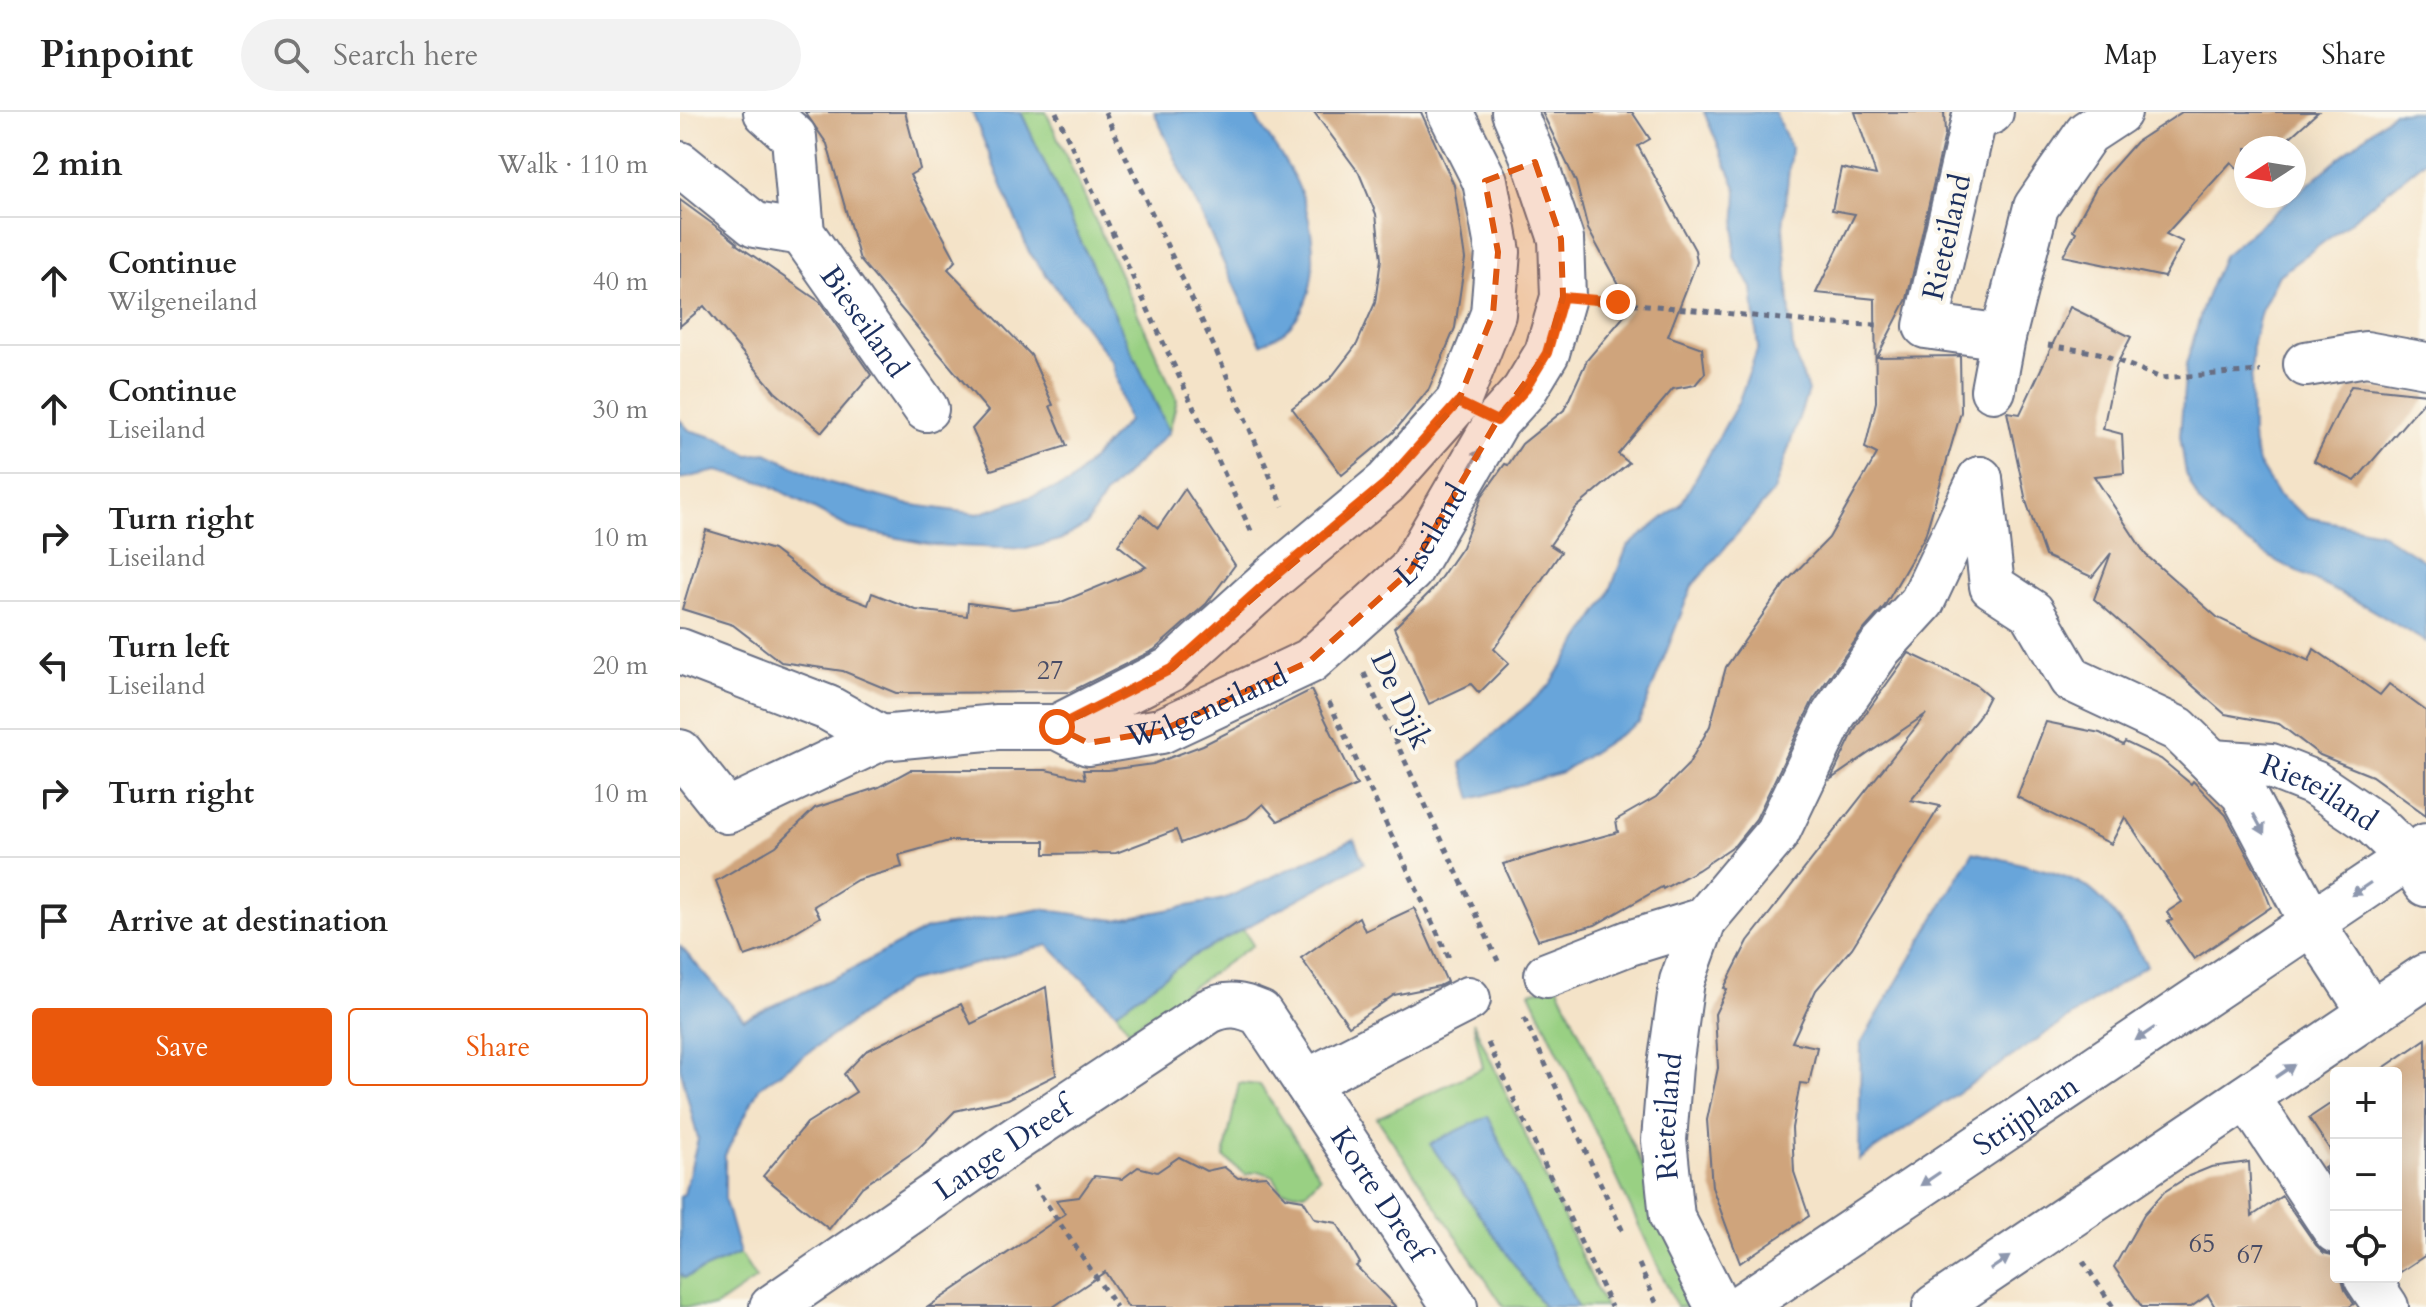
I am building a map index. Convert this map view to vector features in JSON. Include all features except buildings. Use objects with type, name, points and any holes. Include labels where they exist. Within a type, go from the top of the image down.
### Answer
[{"type":"street","name":"Bieseiland","points":[[766,112],[794,137],[802,233],[926,409]]},
{"type":"street","name":"Liseiland","points":[[1345,631],[1410,571],[1478,412],[1493,314],[1498,252],[1485,181],[1450,112]]},
{"type":"street","name":"Liseiland","points":[[1288,566],[1386,483],[1478,412],[1524,391],[1547,353],[1563,297],[1561,239],[1514,112]]},
{"type":"street","name":"Rieteiland","points":[[1979,114],[1926,326],[2003,337]]},
{"type":"street","points":[[1993,390],[2036,207],[2092,119]]},
{"type":"street","points":[[1485,181],[1535,162]]},
{"type":"street","name":"Bieseiland","points":[[680,164],[755,225],[802,233]]},
{"type":"street","points":[[2286,368],[2366,354],[2426,365]]},
{"type":"street","name":"Rieteiland","points":[[1718,1307],[1672,1217],[1664,1140],[1682,981],[1704,920],[1777,833],[1834,714],[1880,648],[1922,602],[1980,479],[1992,586],[2032,612],[2071,679],[2178,729],[2243,793],[2312,923]]},
{"type":"street","name":"Wilgeneiland","points":[[680,752],[727,811],[881,738],[997,727],[1057,727],[1171,669],[1288,566]]},
{"type":"street","points":[[1922,602],[1992,586]]},
{"type":"street","name":"Wilgeneiland","points":[[1057,727],[1088,743],[1161,731],[1310,661],[1345,631]]},
{"type":"street","points":[[680,651],[828,708],[881,738]]},
{"type":"street","name":"Rieteiland","points":[[2212,762],[2271,766],[2314,783],[2373,823],[2420,862]]},
{"type":"street","name":"Strijplaan","points":[[1740,1307],[2312,923],[2420,862]]},
{"type":"street","points":[[1547,975],[1629,943],[1704,920]]},
{"type":"street","points":[[2312,923],[2371,1013]]},
{"type":"street","points":[[1935,1307],[2426,976]]},
{"type":"street","points":[[1306,1082],[1468,999]]},
{"type":"street","name":"Lange Dreef","points":[[772,1307],[1209,1011],[1225,1004],[1242,1005]]},
{"type":"street","name":"Korte Dreef","points":[[1242,1005],[1260,1013],[1455,1307]]},
{"type":"street","points":[[2247,1097],[2330,1222]]},
{"type":"street","points":[[2370,1283],[2386,1307]]},
{"type":"path","points":[[1056,112],[1288,566]]},
{"type":"path","points":[[1105,112],[1217,353],[1288,566]]},
{"type":"path","points":[[1563,297],[1830,324]]},
{"type":"path","points":[[2003,337],[2099,353],[2161,378],[2286,368]]},
{"type":"path","name":"De Dijk","points":[[1345,631],[1503,973]]},
{"type":"path","points":[[1310,661],[1611,1307]]},
{"type":"path","points":[[1521,1011],[1626,1237]]},
{"type":"path","points":[[1007,1145],[1116,1307]]},
{"type":"path","points":[[1632,1251],[1658,1307]]},
{"type":"highlighted area","points":[[1535,162],[1561,239],[1563,297],[1547,353],[1497,421],[1410,571],[1310,661],[1161,731],[1088,743],[1057,727],[1171,669],[1386,483],[1458,402],[1493,314],[1498,252],[1485,181]]},
{"type":"green space","points":[[1021,112],[1046,112],[1177,400],[1169,432]]},
{"type":"green space","points":[[1243,929],[1253,945],[1129,1030],[1116,1012],[1190,958]]},
{"type":"green space","points":[[1557,985],[1704,1297],[1689,1307],[1677,1307],[1530,992]]},
{"type":"green space","points":[[1473,1022],[1605,1307],[1577,1307],[1488,1117],[1431,1145],[1544,1307],[1504,1307],[1377,1118],[1483,1068]]},
{"type":"green space","points":[[1239,1083],[1260,1085],[1320,1177],[1305,1193],[1282,1191],[1273,1176],[1258,1171],[1246,1175],[1224,1157]]},
{"type":"green space","points":[[740,1254],[756,1279],[715,1307],[680,1307],[680,1273],[684,1278]]},
{"type":"water","points":[[972,112],[1021,112],[1169,432],[1105,495],[1086,525],[1060,540],[1026,549],[933,545],[849,528],[766,483],[717,471],[680,479],[680,420],[689,430],[723,440],[749,455],[767,453],[827,482],[906,504],[978,514],[1069,484],[1128,421],[1112,362],[1029,252]]},
{"type":"water","points":[[1154,112],[1252,112],[1296,181],[1312,239],[1311,281],[1297,318],[1283,332],[1261,344]]},
{"type":"water","points":[[1704,112],[1775,112],[1791,148],[1783,227],[1793,350],[1808,391],[1774,491],[1692,586],[1639,722],[1562,772],[1472,799],[1461,763],[1549,686],[1607,598],[1627,547],[1681,504],[1738,403],[1758,347],[1752,288],[1734,257],[1737,190]]},
{"type":"water","points":[[2394,112],[2426,112],[2426,160],[2279,275],[2261,311],[2253,342],[2251,385],[2252,437],[2258,463],[2278,495],[2307,517],[2379,532],[2426,562],[2426,642],[2365,606],[2278,562],[2221,526],[2199,502],[2186,474],[2180,436],[2186,365],[2204,303],[2223,256],[2280,208],[2306,208],[2306,186]]},
{"type":"water","points":[[1354,839],[1364,863],[1190,958],[1116,1012],[1048,945],[907,982],[759,1088],[725,1155],[725,1201],[740,1254],[684,1278],[680,1273],[680,1197],[684,1194],[698,1139],[680,1067],[680,946],[744,1019],[845,973],[926,929],[1041,909],[1115,920],[1224,899]]},
{"type":"water","points":[[1973,852],[2052,872],[2091,890],[2115,915],[2147,965],[1859,1160],[1861,1043]]},
{"type":"water","points":[[1488,1116],[1577,1307],[1544,1307],[1430,1144]]},
{"type":"route","points":[[1057,727],[1171,669],[1272,578],[1386,483],[1458,402],[1497,421],[1524,391],[1547,353],[1563,297],[1618,302]]}]
